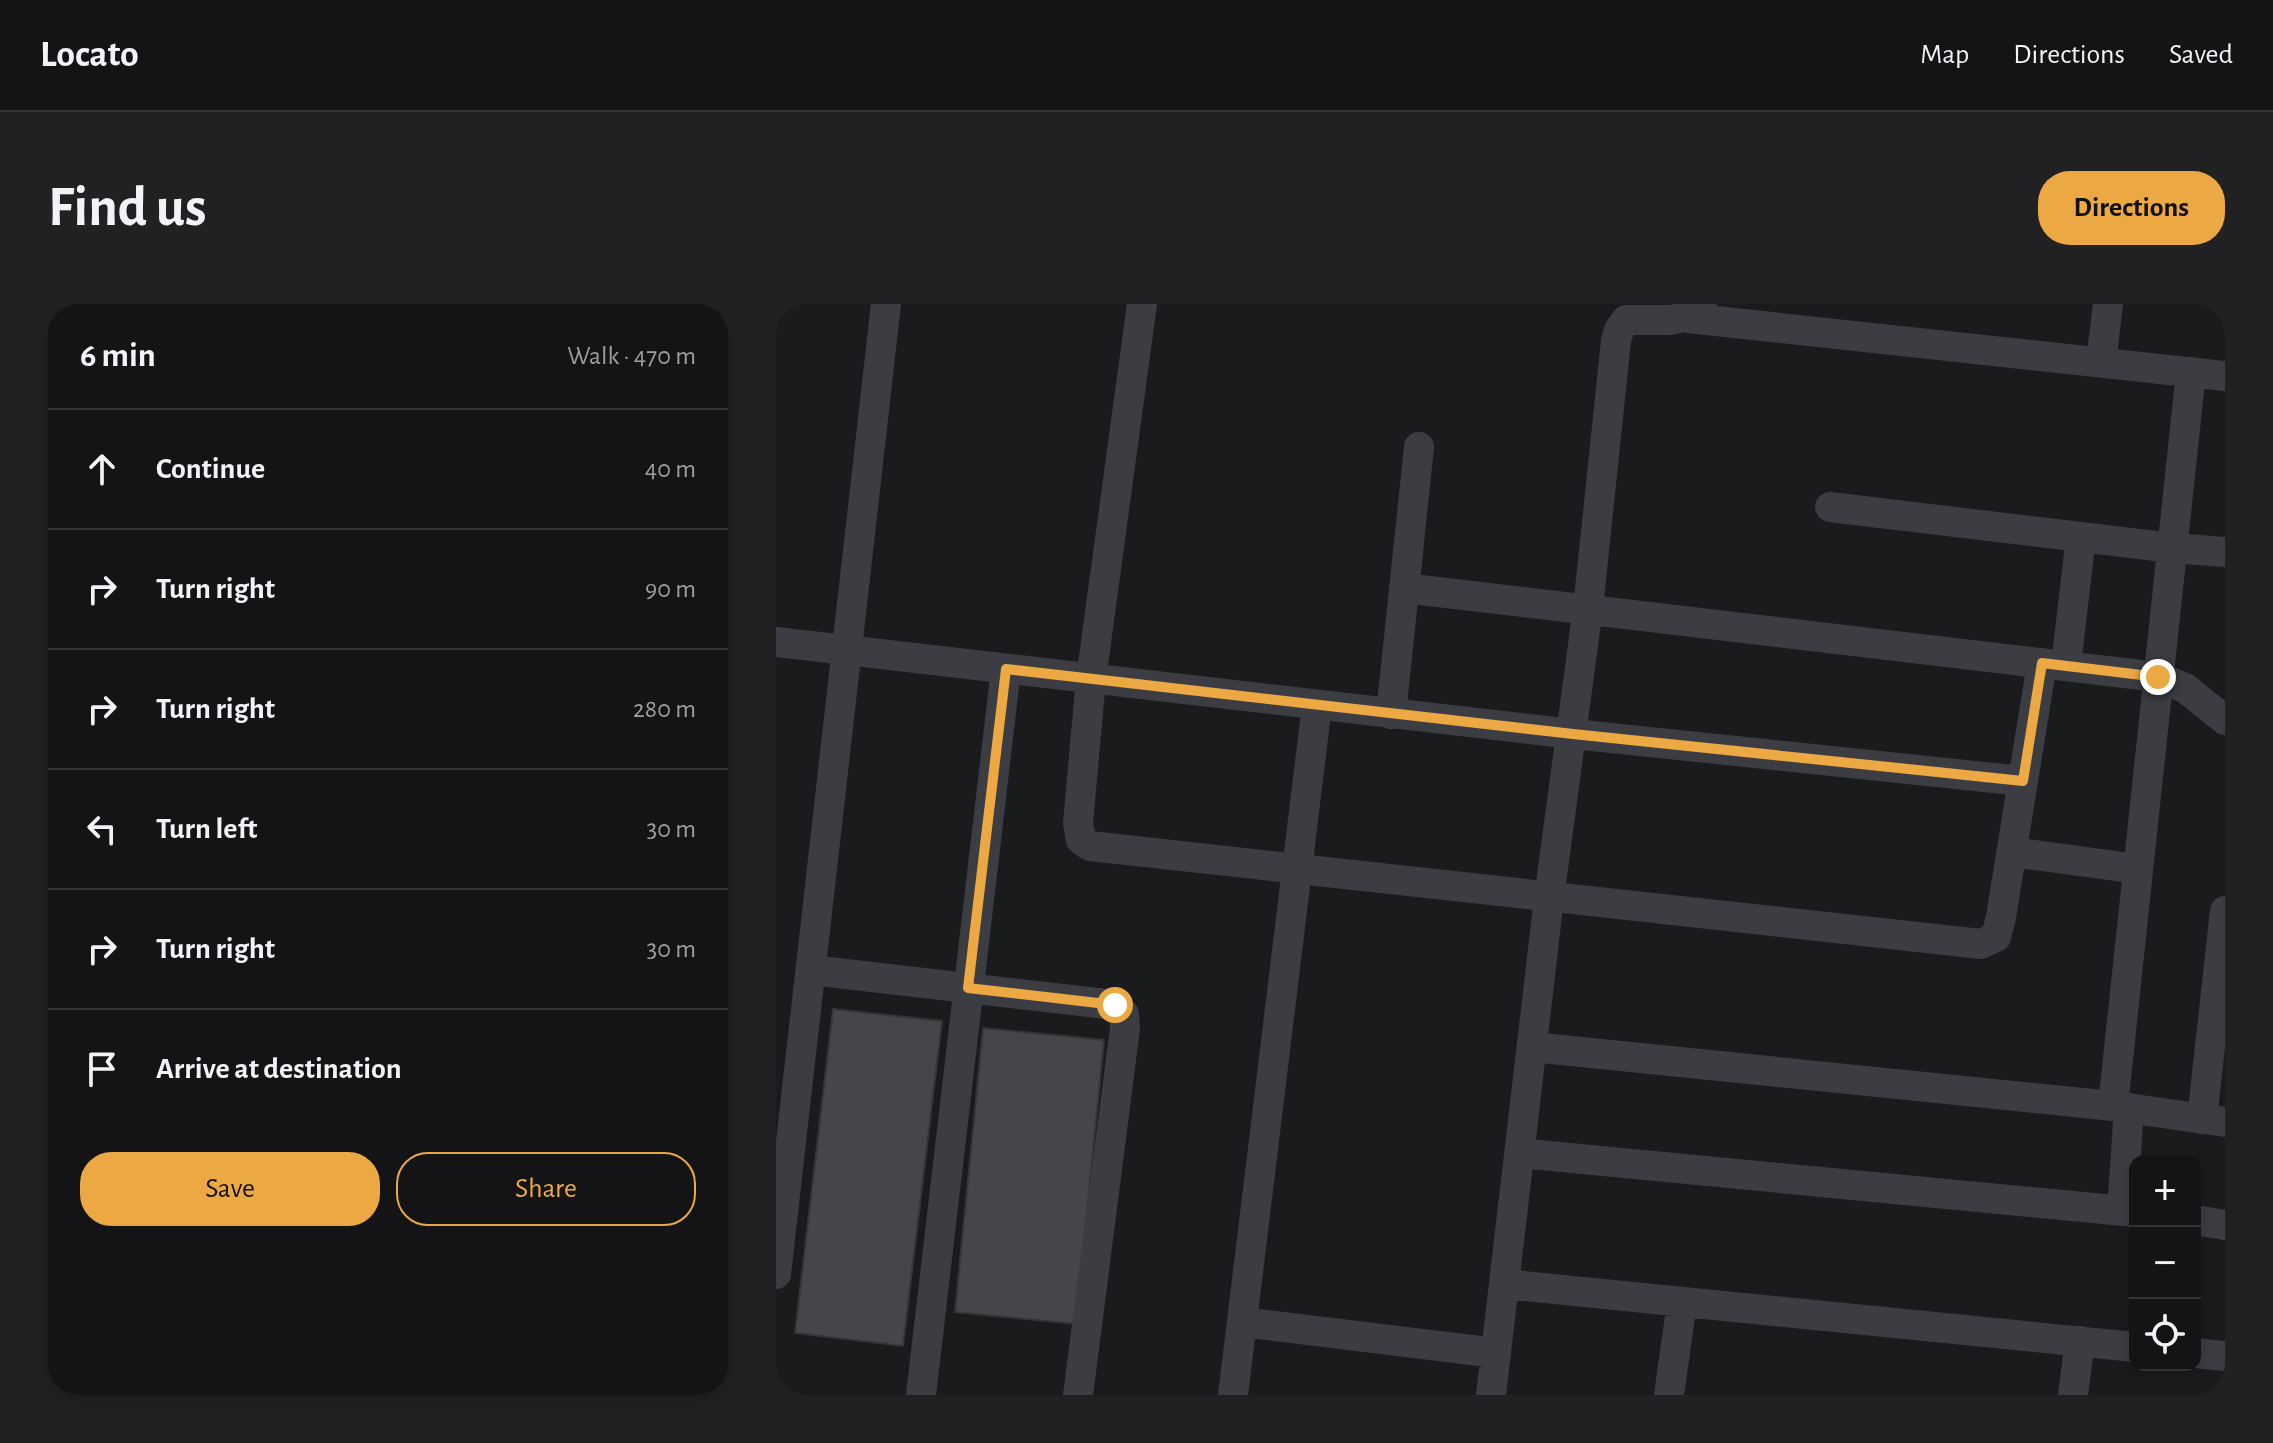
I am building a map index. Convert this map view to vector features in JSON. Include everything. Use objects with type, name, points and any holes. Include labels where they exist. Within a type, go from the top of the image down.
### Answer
[{"type":"street","points":[[776,1274],[786,1106],[811,970],[886,304]]},
{"type":"street","points":[[1142,304],[1091,679],[1078,823],[1081,840],[1104,848],[1981,944],[1996,937],[2023,781],[2054,664],[2081,537]]},
{"type":"street","points":[[2101,362],[2108,304]]},
{"type":"street","points":[[1491,1395],[1549,898],[1573,734],[1619,330],[1626,320],[1695,311],[2225,376]]},
{"type":"street","points":[[1519,1153],[2128,1212],[2121,1107],[2138,869],[2191,372]]},
{"type":"street","points":[[1391,714],[1419,447]]},
{"type":"street","points":[[1830,507],[2225,552]]},
{"type":"street","points":[[1404,588],[2158,677],[2185,688],[2225,720]]},
{"type":"street","points":[[776,642],[1391,714],[2023,781]]},
{"type":"street","points":[[921,1395],[1006,669]]},
{"type":"street","points":[[1233,1395],[1317,705]]},
{"type":"street","points":[[2012,852],[2138,869]]},
{"type":"street","points":[[1532,1047],[2121,1107],[2214,1120],[2225,911]]},
{"type":"street","points":[[811,970],[1115,1005],[1124,1014],[1125,1028],[1078,1395]]},
{"type":"street","points":[[2201,1221],[2225,1225]]},
{"type":"street","points":[[1504,1284],[2129,1346]]},
{"type":"street","points":[[1669,1395],[1682,1302]]},
{"type":"street","points":[[1242,1322],[1496,1353]]},
{"type":"street","points":[[2073,1395],[2080,1341]]},
{"type":"street","points":[[2201,1354],[2225,1356]]},
{"type":"building","points":[[833,1009],[942,1021],[903,1346],[795,1333]]},
{"type":"building","points":[[983,1028],[1104,1040],[1076,1324],[955,1312]]},
{"type":"route","points":[[1115,1005],[968,988],[1006,669],[1573,734],[2023,781],[2042,663],[2158,677]]}]
